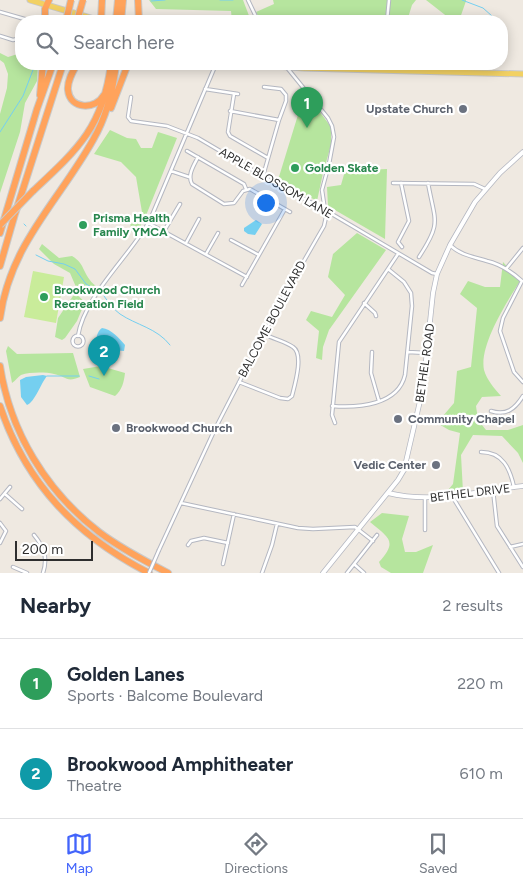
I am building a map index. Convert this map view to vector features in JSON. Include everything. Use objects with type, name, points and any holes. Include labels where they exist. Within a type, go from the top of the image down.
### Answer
[{"type":"highway","points":[[67,15],[71,0]]},
{"type":"highway","points":[[78,15],[84,0]]},
{"type":"highway","points":[[101,15],[102,0]]},
{"type":"highway","points":[[118,0],[119,15]]},
{"type":"highway","points":[[120,15],[124,0]]},
{"type":"highway","points":[[138,0],[139,15]]},
{"type":"highway","points":[[46,15],[48,2]]},
{"type":"highway","points":[[39,102],[42,70]]},
{"type":"highway","points":[[0,233],[39,102],[51,70]]},
{"type":"highway","points":[[0,266],[61,70]]},
{"type":"highway","points":[[74,70],[68,89],[76,103],[87,106],[98,103],[109,82]]},
{"type":"highway","points":[[0,225],[71,155],[90,132],[100,112],[109,82],[110,70]]},
{"type":"highway","points":[[94,140],[109,104],[115,70]]},
{"type":"highway","points":[[0,318],[6,287],[17,257],[94,140],[114,102],[126,70]]},
{"type":"highway","points":[[0,366],[15,424],[44,476],[70,506],[100,533],[168,573]]},
{"type":"highway","points":[[0,407],[28,467],[46,492],[84,531],[105,548],[149,573]]},
{"type":"main road","points":[[30,0],[48,2],[84,15]]},
{"type":"main road","points":[[414,70],[523,74]]},
{"type":"street","points":[[248,0],[255,15]]},
{"type":"street","points":[[388,15],[389,0]]},
{"type":"street","points":[[0,16],[1,12],[15,16]]},
{"type":"street","points":[[0,36],[15,40]]},
{"type":"street","points":[[78,336],[82,337],[84,341],[78,347],[74,346],[72,342],[74,337],[78,336],[84,315],[148,223],[213,70]]},
{"type":"street","name":"BALCOME BOULEVARD","points":[[149,573],[211,438],[264,334],[322,228],[326,217],[322,190],[333,148],[333,129],[328,118],[288,70]]},
{"type":"street","points":[[263,176],[286,101],[286,95],[281,89],[264,87]]},
{"type":"street","points":[[205,88],[238,94]]},
{"type":"street","points":[[234,94],[227,128],[230,136],[268,158]]},
{"type":"street","name":"APPLE BLOSSOM LANE","points":[[131,97],[128,117],[131,121],[156,123],[187,133],[325,210],[398,254],[437,274]]},
{"type":"street","points":[[230,111],[279,120]]},
{"type":"street","points":[[187,151],[244,184],[246,190]]},
{"type":"street","name":"BETHEL ROAD","points":[[323,573],[402,474],[406,465],[421,401],[433,293],[437,274],[468,212],[485,189],[523,152]]},
{"type":"street","points":[[198,157],[189,177],[192,184],[228,204],[234,202],[246,190],[257,192],[290,212]]},
{"type":"street","points":[[171,171],[189,177]]},
{"type":"street","points":[[393,183],[474,184],[485,189]]},
{"type":"street","points":[[401,183],[409,219],[407,227],[398,242],[402,247]]},
{"type":"street","points":[[419,257],[435,228],[435,214],[428,183]]},
{"type":"street","points":[[164,231],[180,204]]},
{"type":"street","points":[[242,285],[285,209]]},
{"type":"street","points":[[186,243],[199,219]]},
{"type":"street","points":[[148,223],[247,277]]},
{"type":"street","points":[[206,254],[218,233]]},
{"type":"street","points":[[231,240],[259,255]]},
{"type":"street","points":[[450,245],[472,257],[489,261],[506,269],[523,281],[503,318],[500,331],[514,372],[523,382]]},
{"type":"street","points":[[506,269],[523,248]]},
{"type":"street","points":[[335,423],[332,418],[332,406],[340,342],[398,254]]},
{"type":"street","points":[[332,406],[352,407],[379,401],[392,395],[402,385],[408,352],[412,306],[411,293],[404,282],[388,269]]},
{"type":"street","points":[[364,304],[376,316]]},
{"type":"street","points":[[239,382],[280,398],[288,399],[292,396],[298,363],[297,352],[292,346],[264,334]]},
{"type":"street","points":[[372,352],[371,373],[379,401]]},
{"type":"street","points":[[408,352],[427,353]]},
{"type":"street","points":[[491,411],[500,413],[510,410],[518,404],[523,396]]},
{"type":"street","points":[[481,452],[488,452],[503,460],[510,470],[514,487]]},
{"type":"street","name":"BETHEL DRIVE","points":[[388,493],[424,498],[523,486]]},
{"type":"street","points":[[0,499],[10,487]]},
{"type":"street","points":[[493,490],[496,523],[523,567]]},
{"type":"street","points":[[5,494],[22,509]]},
{"type":"street","points":[[452,496],[499,573]]},
{"type":"street","points":[[424,498],[425,530]]},
{"type":"street","points":[[181,503],[276,524],[309,529],[353,527],[373,541]]},
{"type":"street","points":[[224,564],[234,514]]},
{"type":"street","points":[[0,523],[6,531],[0,544]]},
{"type":"street","points":[[262,573],[272,545],[276,524]]},
{"type":"street","points":[[34,535],[42,546],[45,556],[43,573]]},
{"type":"street","points":[[347,573],[377,535]]},
{"type":"street","points":[[188,545],[192,540],[201,538],[228,543]]},
{"type":"street","points":[[510,546],[523,544]]},
{"type":"street","points":[[354,564],[364,573]]},
{"type":"street","points":[[13,567],[27,573]]},
{"type":"green space","points":[[149,0],[243,0],[249,15],[231,15],[231,11],[156,9]]},
{"type":"green space","points":[[273,0],[416,0],[409,15],[258,15],[256,12],[274,4]]},
{"type":"green space","points":[[426,0],[466,0],[461,15],[445,15]]},
{"type":"green space","points":[[0,53],[8,57],[15,55],[15,70],[38,70],[37,81],[25,103],[20,132],[0,193],[0,114],[7,88],[8,74],[4,63],[0,60]]},
{"type":"green space","points":[[305,92],[331,127],[331,145],[317,201],[278,180]]},
{"type":"green space","points":[[110,130],[127,138],[136,139],[141,148],[152,148],[158,132],[177,138],[147,213],[136,235],[131,231],[130,219],[142,212],[136,177],[121,162],[94,154]]},
{"type":"green space","points":[[387,169],[385,239],[328,206],[327,187],[341,185],[345,171]]},
{"type":"green space","points":[[357,233],[386,250],[329,330],[323,347],[322,360],[316,358],[319,331],[306,320],[311,311],[332,317],[345,295],[328,277],[333,254]]},
{"type":"green space","points":[[42,244],[59,258],[72,256],[80,263],[88,278],[96,286],[89,296],[76,287],[70,273],[54,264],[39,249]]},
{"type":"green space","points":[[503,262],[520,281],[495,324],[486,348],[484,360],[484,370],[487,377],[501,396],[482,397],[476,406],[478,420],[486,430],[508,430],[523,425],[523,463],[518,453],[502,436],[473,435],[461,455],[463,492],[444,495],[453,484],[460,433],[449,430],[437,423],[454,403],[457,371],[471,367],[477,308],[460,294],[468,281],[485,287],[500,287]]},
{"type":"green space","name":"Brookwood Church Recreation Field","points":[[33,271],[64,277],[56,323],[24,317]]},
{"type":"green space","points":[[75,293],[85,302],[77,321],[62,340],[55,337],[58,318]]},
{"type":"green space","points":[[8,346],[17,354],[73,353],[80,377],[69,379],[50,373],[33,373],[21,375],[12,383],[6,351]]},
{"type":"green space","points":[[101,366],[125,373],[122,386],[115,396],[90,387],[83,369]]},
{"type":"green space","points":[[382,513],[409,516],[402,539],[405,552],[416,552],[433,545],[423,573],[391,573],[381,567],[379,562],[390,544],[386,536],[370,522]]},
{"type":"water","points":[[256,220],[262,224],[255,235],[244,231],[244,228]]},
{"type":"water","points":[[102,328],[112,332],[125,345],[124,351],[99,349],[97,347],[96,338]]},
{"type":"water","points":[[47,376],[33,400],[27,405],[21,397],[20,380],[26,377]]},
{"type":"waterway","points":[[151,1],[165,0]]},
{"type":"waterway","points":[[220,0],[233,0]]},
{"type":"waterway","points":[[462,0],[483,8],[491,15]]},
{"type":"waterway","points":[[0,132],[23,96],[33,70]]},
{"type":"waterway","points":[[36,255],[48,261],[64,264],[75,269],[86,284],[96,290]]},
{"type":"waterway","points":[[104,296],[120,314],[153,331],[170,345]]},
{"type":"waterway","points":[[47,376],[79,376]]},
{"type":"waterway","points":[[89,376],[99,379]]},
{"type":"place","name":"Upstate Church","points":[[463,109]]},
{"type":"place","name":"Golden Lanes","points":[[307,128]]},
{"type":"place","name":"Golden Skate","points":[[295,168]]},
{"type":"place","name":"Prisma Health Family YMCA","points":[[83,225]]},
{"type":"place","name":"Brookwood Church Recreation Field","points":[[44,297]]},
{"type":"place","name":"Brookwood Amphitheater","points":[[104,376]]},
{"type":"place","name":"Community Chapel","points":[[398,419]]},
{"type":"place","name":"Brookwood Church","points":[[116,428]]},
{"type":"place","name":"Vedic Center","points":[[436,465]]}]
